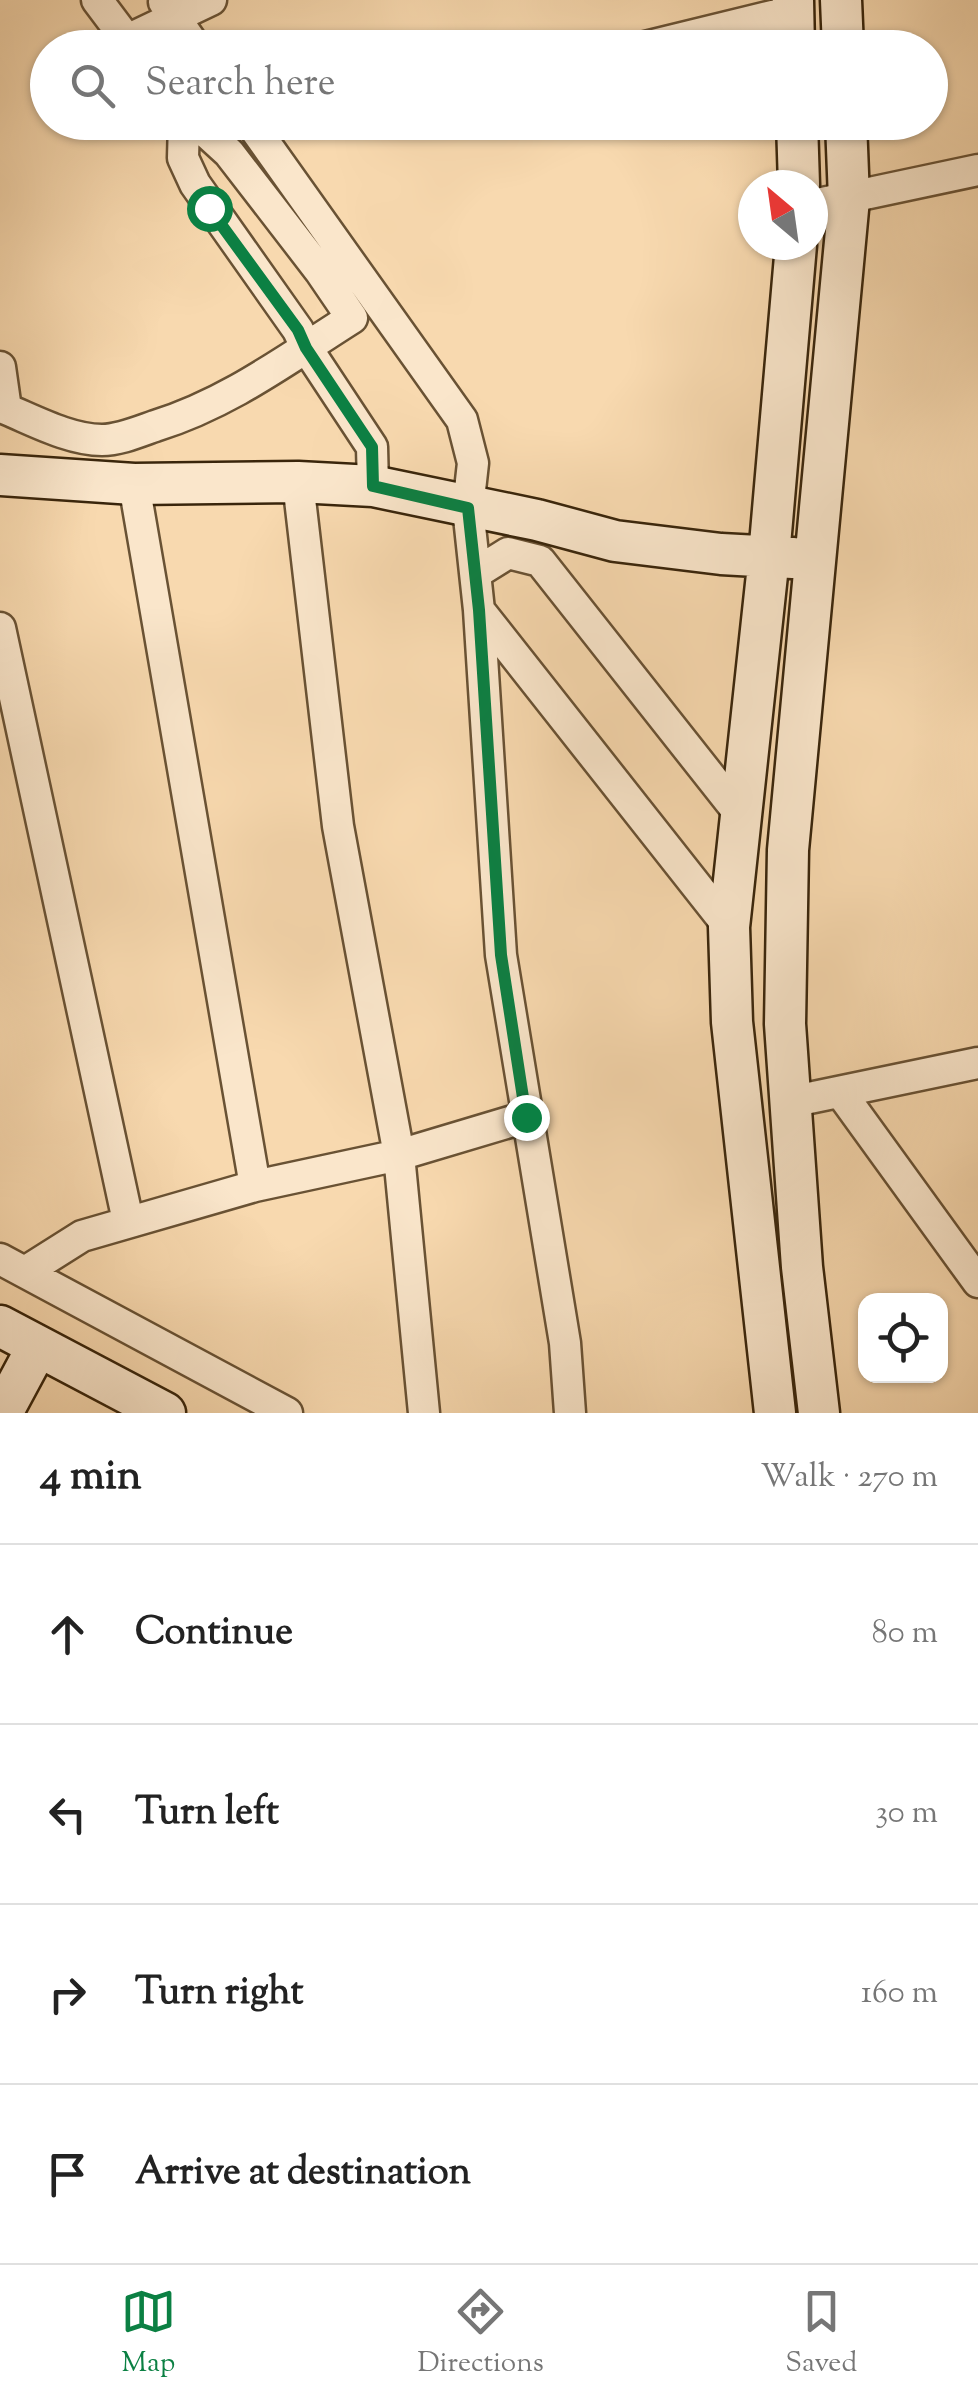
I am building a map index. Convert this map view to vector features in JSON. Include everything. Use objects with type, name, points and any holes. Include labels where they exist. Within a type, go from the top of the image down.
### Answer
[{"type":"street","points":[[96,0],[119,30]]},
{"type":"street","points":[[145,30],[168,8],[211,0]]},
{"type":"street","points":[[842,0],[843,30]]},
{"type":"street","points":[[168,8],[183,30]]},
{"type":"street","points":[[735,30],[793,19]]},
{"type":"street","points":[[184,140],[184,158],[194,184],[298,330],[372,447],[373,486]]},
{"type":"street","points":[[0,367],[3,408],[52,428],[101,440],[125,436],[207,408],[274,371],[352,318],[320,270],[214,140]]},
{"type":"street","points":[[263,140],[462,420],[473,463],[468,508],[479,610],[501,955],[566,1343],[570,1413]]},
{"type":"street","points":[[798,140],[799,170]]},
{"type":"street","points":[[820,1413],[802,1267],[785,1024],[788,850],[816,559],[831,202],[843,140]]},
{"type":"street","points":[[831,202],[978,170]]},
{"type":"street","points":[[775,1413],[732,1022],[728,927],[769,556],[795,260]]},
{"type":"street","points":[[0,475],[134,484],[298,482],[373,486],[537,520],[615,541],[721,554],[816,559]]},
{"type":"street","points":[[298,482],[338,826],[398,1154],[424,1413]]},
{"type":"street","points":[[134,484],[255,1186]]},
{"type":"street","points":[[476,573],[508,553],[540,561],[739,813]]},
{"type":"street","points":[[479,610],[728,927]]},
{"type":"street","points":[[0,628],[128,1221]]},
{"type":"street","points":[[790,1102],[978,1063]]},
{"type":"street","points":[[841,1092],[978,1282]]},
{"type":"street","points":[[13,1266],[128,1221],[255,1186],[398,1154],[526,1117]]},
{"type":"street","points":[[13,1266],[287,1413]]},
{"type":"street","points":[[0,1326],[165,1413]]},
{"type":"street","points":[[2,1413],[38,1346]]},
{"type":"route","points":[[209,208],[298,330],[372,447],[373,486],[468,508],[479,610],[501,955],[526,1117]]}]
